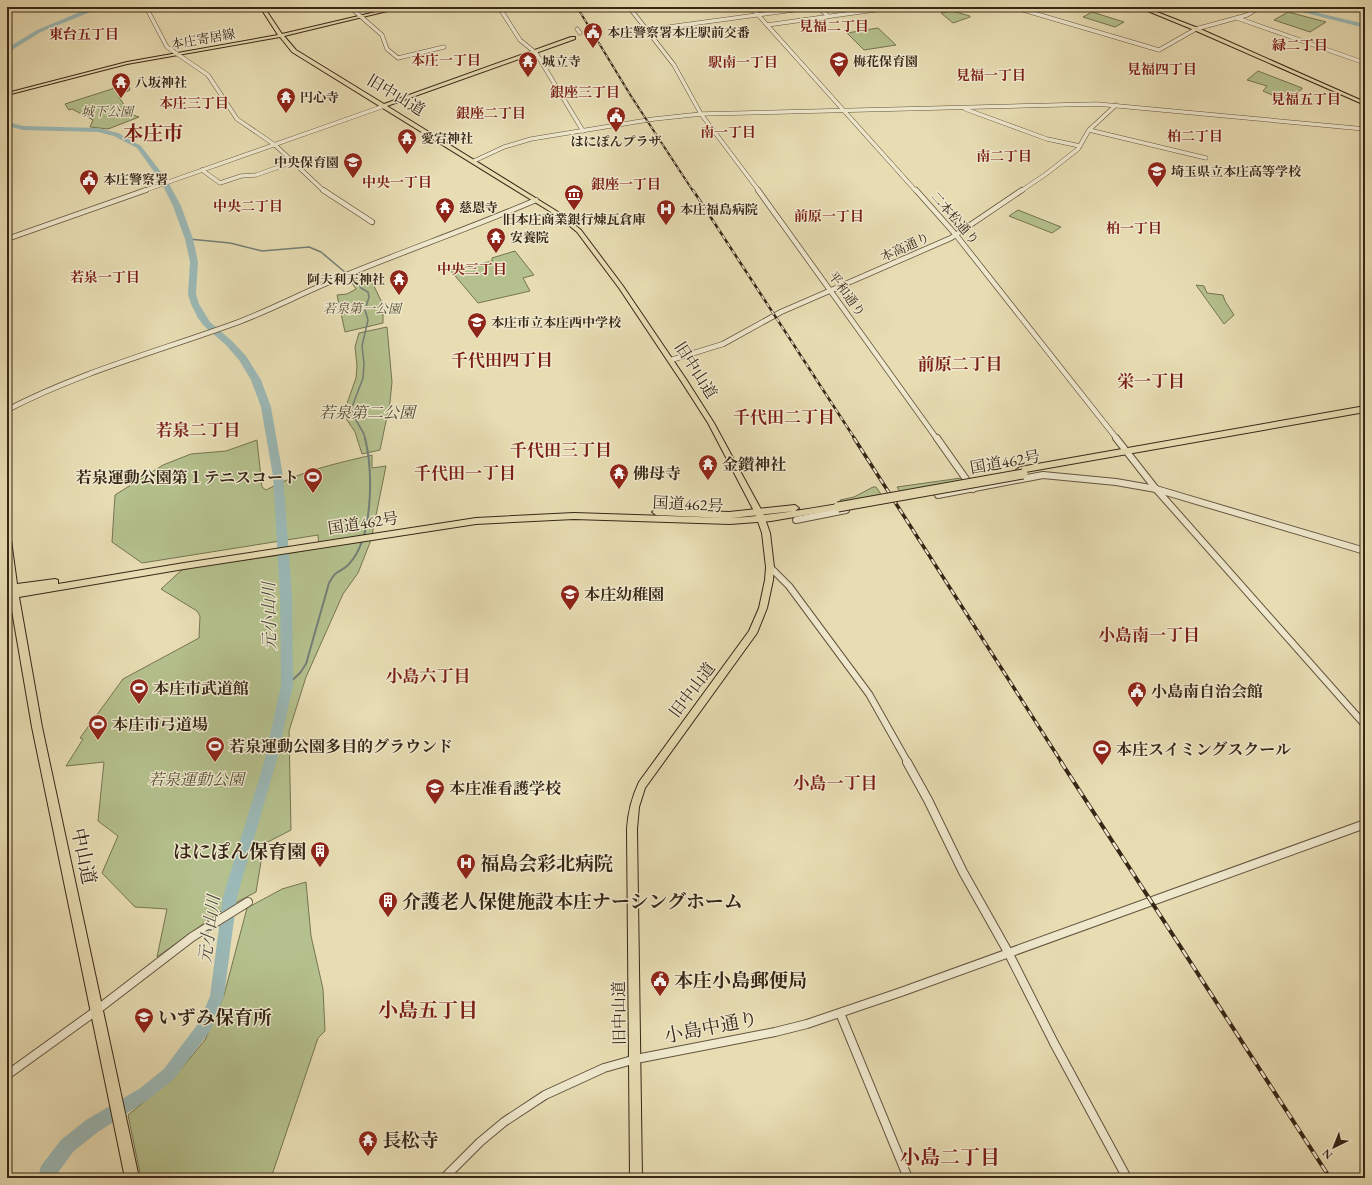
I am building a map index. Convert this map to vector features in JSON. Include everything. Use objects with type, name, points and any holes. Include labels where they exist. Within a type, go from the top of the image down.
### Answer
[{"type":"highway","points":[[7,13],[13,7]]},
{"type":"highway","name":"国道462号","points":[[10,592],[347,538],[516,517],[616,516],[699,522],[760,516],[837,505],[1365,409]]},
{"type":"highway","name":"国道462号","points":[[1128,453],[1365,413]]},
{"type":"highway","name":"中山道","points":[[7,540],[10,592],[37,732],[132,1178]]},
{"type":"main road","name":"旧中山道","points":[[262,7],[280,36],[294,51],[536,200],[561,216],[576,229],[622,287],[711,423],[760,516],[768,541],[770,567],[767,594],[753,633],[642,785],[633,811],[636,1178]]},
{"type":"main road","name":"本庄寄居線","points":[[7,94],[110,67],[280,36],[402,7]]},
{"type":"main road","points":[[1140,7],[1196,29],[1365,104]]},
{"type":"main road","points":[[384,106],[574,39]]},
{"type":"street","points":[[148,7],[148,11],[167,47],[208,75],[238,119],[244,125],[275,145],[322,189],[372,222]]},
{"type":"street","points":[[350,7],[382,35],[382,44],[398,58],[444,47]]},
{"type":"street","points":[[499,7],[520,40],[535,52],[583,131]]},
{"type":"street","name":"平和通り","points":[[629,7],[674,65],[701,114],[973,488]]},
{"type":"street","name":"二本松通り","points":[[751,7],[956,235],[1156,489],[1365,725]]},
{"type":"street","points":[[623,31],[632,32],[817,7],[828,16]]},
{"type":"street","points":[[767,24],[896,7]]},
{"type":"street","points":[[1013,7],[1159,50],[1196,29],[1237,18],[1260,7]]},
{"type":"street","points":[[1237,18],[1365,63]]},
{"type":"street","points":[[577,29],[580,33]]},
{"type":"street","points":[[629,36],[632,32]]},
{"type":"street","points":[[474,161],[512,144],[536,138],[638,121],[701,114],[963,107],[1116,105],[1365,129]]},
{"type":"street","name":"本高通り","points":[[671,360],[723,344],[781,312],[938,245],[956,235],[1046,174],[1078,149],[1089,130],[1116,105]]},
{"type":"street","points":[[7,239],[384,106]]},
{"type":"street","points":[[963,107],[1047,138],[1080,146]]},
{"type":"street","points":[[632,122],[631,117],[638,121]]},
{"type":"street","points":[[1089,130],[1206,158]]},
{"type":"street","points":[[202,170],[221,183],[294,162]]},
{"type":"street","points":[[7,410],[105,365],[248,319],[308,291],[489,221],[536,200]]},
{"type":"street","points":[[938,495],[1044,475],[1116,482],[1156,489],[1365,552]]},
{"type":"street","points":[[796,520],[852,509]]},
{"type":"street","points":[[770,567],[789,586],[869,694],[928,800],[963,872],[1008,952],[1054,1042],[1127,1178]]},
{"type":"street","name":"小島中通り","points":[[444,1178],[480,1142],[504,1122],[544,1095],[604,1068],[636,1059],[775,1032],[807,1024],[901,992],[1365,824]]},
{"type":"street","points":[[7,1075],[224,915],[248,902]]},
{"type":"street","points":[[840,1012],[908,1178]]},
{"type":"green space","points":[[952,11],[970,17],[953,23],[941,13]]},
{"type":"green space","points":[[1092,12],[1124,22],[1115,27],[1083,17]]},
{"type":"green space","points":[[1288,12],[1326,22],[1310,32],[1274,20]]},
{"type":"green space","points":[[878,28],[896,45],[864,50],[847,33]]},
{"type":"green space","points":[[1258,71],[1302,89],[1286,101],[1263,91],[1267,86],[1247,80]]},
{"type":"green space","name":"城下公園","points":[[129,86],[130,90],[119,95],[119,97],[130,114],[139,117],[108,129],[90,127],[93,120],[72,109],[69,110],[65,104],[115,88]]},
{"type":"green space","points":[[1018,210],[1061,227],[1052,233],[1009,216]]},
{"type":"green space","points":[[515,251],[534,275],[523,278],[530,291],[478,303],[451,271],[492,261],[492,258]]},
{"type":"green space","name":"若泉第一公園","points":[[360,272],[363,276],[373,278],[374,286],[383,305],[383,323],[345,332],[337,295],[347,294],[356,289],[348,277]]},
{"type":"green space","points":[[1196,285],[1204,286],[1207,293],[1223,295],[1234,315],[1224,324]]},
{"type":"green space","name":"若泉第二公園","points":[[387,327],[392,382],[390,402],[380,450],[362,454],[355,432],[347,420],[344,412],[356,378],[357,366],[355,347],[359,333]]},
{"type":"green space","name":"若泉運動公園","points":[[257,440],[262,487],[266,490],[279,483],[305,473],[372,455],[372,468],[386,466],[371,540],[358,573],[343,594],[306,677],[289,731],[291,830],[264,844],[256,892],[224,909],[157,957],[167,909],[135,907],[102,873],[118,836],[98,821],[104,762],[66,766],[83,739],[80,738],[123,679],[199,638],[200,616],[197,611],[161,589],[184,568],[274,556],[319,548],[318,535],[142,563],[112,542],[115,495],[163,465],[191,454],[226,451]]},
{"type":"green space","points":[[961,478],[967,487],[905,500],[897,487]]},
{"type":"green space","points":[[873,487],[876,487],[887,503],[845,509],[840,500],[854,497]]},
{"type":"green space","points":[[306,882],[311,936],[323,989],[325,1031],[318,1038],[271,1178],[141,1178],[128,1115],[181,1069],[205,1040],[224,995],[247,908],[282,889]]},
{"type":"waterway","name":"元小山川","points":[[7,51],[17,43],[39,31],[97,7]]},
{"type":"waterway","points":[[1286,7],[1365,26]]},
{"type":"waterway","name":"元小山川","points":[[7,124],[23,128],[98,130],[116,134],[139,147],[163,180],[177,206],[189,239],[194,262],[192,294],[195,304],[202,318],[207,324],[229,343],[243,358],[256,380],[266,407],[278,476],[286,595],[287,685],[271,759],[230,897],[217,996],[205,1026],[169,1074],[144,1094],[92,1126],[67,1146],[47,1172],[46,1178]]},
{"type":"waterway","points":[[189,239],[230,243],[262,251],[309,247],[321,252],[359,284],[361,288],[368,292],[369,297],[365,310],[368,320],[362,346],[364,363],[363,378],[352,407],[353,415],[364,434],[365,439]]},
{"type":"waterway","points":[[287,685],[300,673],[306,664],[329,583],[336,573],[348,565],[357,553],[363,539],[367,522],[370,486],[368,452],[365,438]]},
{"type":"railway","points":[[577,7],[631,96],[693,191]]},
{"type":"railway","points":[[693,190],[855,439]]},
{"type":"railway","points":[[854,438],[1062,763]]},
{"type":"railway","points":[[1061,762],[1330,1178]]},
{"type":"place","name":"本庄警察署本庄駅前交番","points":[[593,49]]},
{"type":"place","name":"城立寺","points":[[528,78]]},
{"type":"place","name":"梅花保育園","points":[[839,78]]},
{"type":"place","name":"八坂神社","points":[[121,99]]},
{"type":"place","name":"円心寺","points":[[286,114]]},
{"type":"place","name":"はにぽんプラザ","points":[[616,133]]},
{"type":"place","name":"愛宕神社","points":[[407,155]]},
{"type":"place","name":"中央保育園","points":[[353,179]]},
{"type":"place","name":"埼玉県立本庄高等学校","points":[[1157,188]]},
{"type":"place","name":"本庄警察署","points":[[89,196]]},
{"type":"place","name":"旧本庄商業銀行煉瓦倉庫","points":[[574,211]]},
{"type":"place","name":"慈恩寺","points":[[445,224]]},
{"type":"place","name":"本庄福島病院","points":[[666,226]]},
{"type":"place","name":"安養院","points":[[496,254]]},
{"type":"place","name":"阿夫利天神社","points":[[399,296]]},
{"type":"place","name":"本庄市立本庄西中学校","points":[[477,339]]},
{"type":"place","name":"金鑚神社","points":[[708,481]]},
{"type":"place","name":"佛母寺","points":[[619,490]]},
{"type":"place","name":"若泉運動公園第１テニスコート","points":[[313,494]]},
{"type":"place","name":"本庄幼稚園","points":[[570,611]]},
{"type":"place","name":"本庄市武道館","points":[[139,705]]},
{"type":"place","name":"小島南自治会館","points":[[1137,708]]},
{"type":"place","name":"本庄市弓道場","points":[[98,741]]},
{"type":"place","name":"若泉運動公園多目的グラウンド","points":[[215,763]]},
{"type":"place","name":"本庄スイミングスクール","points":[[1102,766]]},
{"type":"place","name":"本庄准看護学校","points":[[435,805]]},
{"type":"place","name":"はにぽん保育園","points":[[320,868]]},
{"type":"place","name":"福島会彩北病院","points":[[466,880]]},
{"type":"place","name":"介護老人保健施設本庄ナーシングホーム","points":[[388,918]]},
{"type":"place","name":"本庄小島郵便局","points":[[660,997]]},
{"type":"place","name":"いずみ保育所","points":[[144,1034]]},
{"type":"place","name":"長松寺","points":[[368,1157]]},
{"type":"district","name":"見福二丁目","points":[[834,26]]},
{"type":"district","name":"東台五丁目","points":[[84,34]]},
{"type":"district","name":"緑二丁目","points":[[1300,45]]},
{"type":"district","name":"本庄一丁目","points":[[446,60]]},
{"type":"district","name":"駅南一丁目","points":[[743,62]]},
{"type":"district","name":"見福四丁目","points":[[1162,69]]},
{"type":"district","name":"見福一丁目","points":[[991,75]]},
{"type":"district","name":"銀座三丁目","points":[[585,92]]},
{"type":"district","name":"見福五丁目","points":[[1306,99]]},
{"type":"district","name":"本庄三丁目","points":[[194,103]]},
{"type":"district","name":"銀座二丁目","points":[[491,113]]},
{"type":"district","name":"南一丁目","points":[[728,132]]},
{"type":"district","name":"本庄市","points":[[153,133]]},
{"type":"district","name":"柏二丁目","points":[[1195,136]]},
{"type":"district","name":"南二丁目","points":[[1004,156]]},
{"type":"district","name":"中央一丁目","points":[[397,182]]},
{"type":"district","name":"銀座一丁目","points":[[626,184]]},
{"type":"district","name":"中央二丁目","points":[[248,206]]},
{"type":"district","name":"前原一丁目","points":[[829,216]]},
{"type":"district","name":"柏一丁目","points":[[1134,228]]},
{"type":"district","name":"中央三丁目","points":[[472,269]]},
{"type":"district","name":"若泉一丁目","points":[[105,277]]},
{"type":"district","name":"千代田四丁目","points":[[502,360]]},
{"type":"district","name":"前原二丁目","points":[[960,364]]},
{"type":"district","name":"栄一丁目","points":[[1151,381]]},
{"type":"district","name":"千代田二丁目","points":[[784,417]]},
{"type":"district","name":"若泉二丁目","points":[[198,430]]},
{"type":"district","name":"千代田三丁目","points":[[561,450]]},
{"type":"district","name":"千代田一丁目","points":[[465,473]]},
{"type":"district","name":"小島南一丁目","points":[[1149,635]]},
{"type":"district","name":"小島六丁目","points":[[428,676]]},
{"type":"district","name":"小島一丁目","points":[[835,783]]},
{"type":"district","name":"小島五丁目","points":[[428,1010]]},
{"type":"district","name":"小島二丁目","points":[[950,1157]]}]
